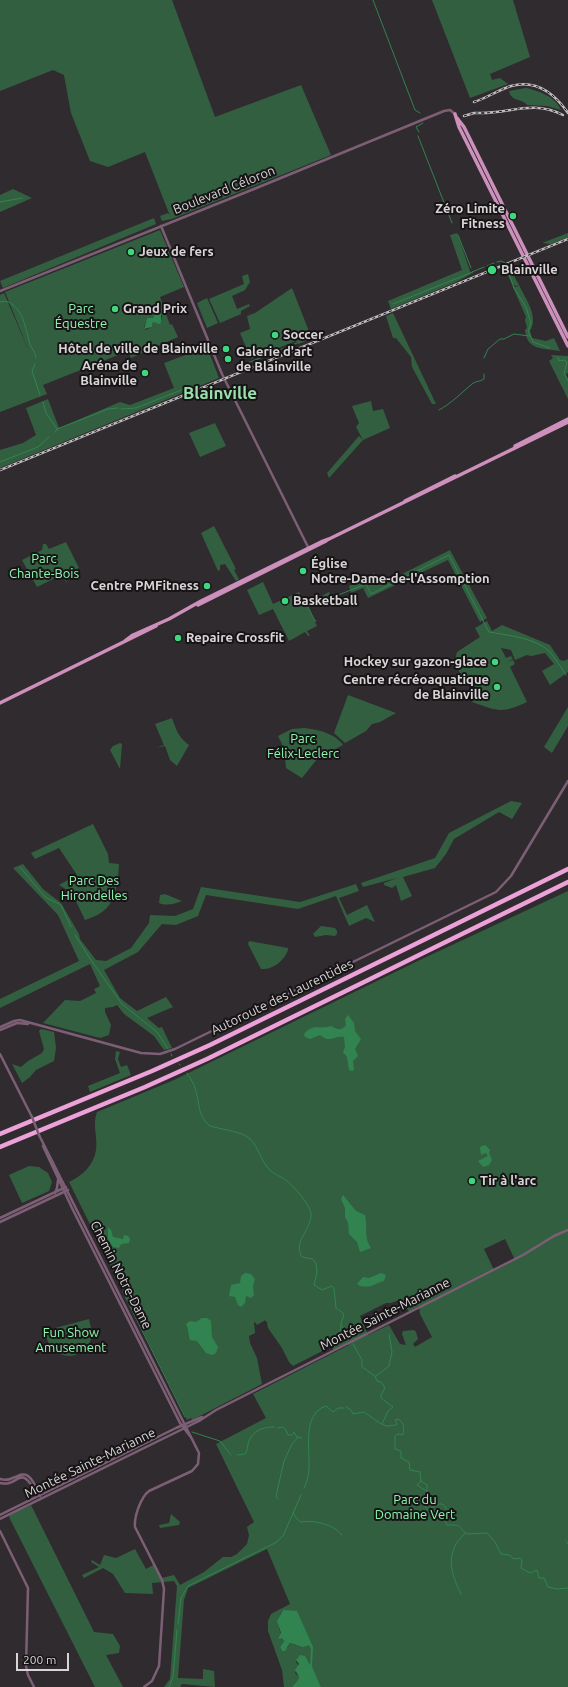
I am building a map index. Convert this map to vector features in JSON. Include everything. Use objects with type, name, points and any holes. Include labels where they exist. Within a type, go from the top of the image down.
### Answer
[{"type":"highway","name":"Autoroute des Laurentides","points":[[0,1134],[140,1076],[198,1050],[568,869]]},
{"type":"highway","name":"Autoroute des Laurentides","points":[[0,1147],[140,1089],[207,1059],[568,882]]},
{"type":"main road","points":[[454,114],[561,327],[568,346]]},
{"type":"main road","points":[[561,327],[568,337]]},
{"type":"main road","points":[[511,449],[521,442],[568,419]]},
{"type":"main road","points":[[0,703],[144,633],[194,606],[203,604],[411,497],[450,478],[458,476],[568,422]]},
{"type":"street","name":"Boulevard Céloron","points":[[0,291],[444,111],[450,110],[454,114]]},
{"type":"street","points":[[161,226],[222,374],[309,549]]},
{"type":"street","points":[[0,1030],[18,1023],[38,1026],[148,1054],[168,1052],[196,1040],[496,892],[511,877],[568,782]]},
{"type":"street","name":"Chemin Notre-Dame","points":[[0,1054],[32,1116],[58,1180],[200,1455],[196,1467],[189,1473],[146,1493],[135,1519],[135,1527],[162,1580],[164,1589],[159,1666],[152,1681],[144,1687]]},
{"type":"street","name":"Chemin Notre-Dame","points":[[39,1135],[166,1391]]},
{"type":"street","points":[[55,1193],[58,1188],[58,1180]]},
{"type":"street","points":[[0,1218],[67,1189]]},
{"type":"street","points":[[0,1222],[64,1190]]},
{"type":"street","name":"Montée Sainte-Marianne","points":[[0,1515],[210,1414],[523,1255],[554,1236],[568,1230]]},
{"type":"street","points":[[0,1479],[4,1480],[19,1475],[26,1475],[33,1480],[40,1497]]},
{"type":"street","points":[[0,1482],[7,1483],[22,1477],[30,1480],[40,1497]]},
{"type":"street","name":"Montée Sainte-Marianne","points":[[0,1519],[40,1497]]},
{"type":"street","points":[[0,1531],[28,1588],[26,1666],[28,1675],[34,1687]]},
{"type":"green space","points":[[0,0],[172,0],[215,117],[301,85],[331,155],[172,219],[162,221],[160,216],[168,213],[170,216],[145,152],[108,167],[90,161],[71,113],[64,75],[53,70],[0,91]]},
{"type":"green space","points":[[432,0],[513,0],[530,57],[490,74],[492,80],[500,78],[508,84],[470,98]]},
{"type":"green space","points":[[526,88],[551,98],[559,105],[561,110],[547,106],[527,105],[512,97],[509,91]]},
{"type":"green space","points":[[13,189],[32,198],[0,212],[0,195]]},
{"type":"green space","points":[[154,218],[156,224],[3,288],[0,281]]},
{"type":"green space","name":"Parc Équestre","points":[[160,230],[184,287],[160,297],[170,325],[172,324],[178,337],[131,358],[128,351],[43,385],[47,394],[0,412],[0,295],[4,293],[30,354],[5,292]],"holes":[[[162,315],[161,321],[158,323],[153,322],[152,327],[145,330],[144,327],[147,318]]]},
{"type":"green space","points":[[457,233],[471,274],[456,282],[391,309],[388,301],[462,270],[450,235]]},
{"type":"green space","points":[[568,233],[568,237],[551,244],[542,243]]},
{"type":"green space","points":[[508,265],[519,285],[516,286],[512,284],[504,267]]},
{"type":"green space","points":[[248,274],[250,282],[245,290],[232,296],[237,309],[249,304],[250,306],[241,311],[241,314],[220,323],[209,299],[244,284],[242,276]]},
{"type":"green space","points":[[512,285],[516,287],[519,285],[530,308],[533,320],[530,331],[532,338],[546,341],[554,338],[560,351],[542,349],[532,345],[529,342],[526,337],[525,330],[527,328],[525,320],[526,317]]},
{"type":"green space","points":[[292,288],[312,339],[298,344],[296,341],[251,359],[240,333],[250,329],[247,316],[255,313]]},
{"type":"green space","points":[[207,298],[218,323],[207,328],[197,303]]},
{"type":"green space","points":[[393,313],[436,404],[432,404],[412,367],[411,357],[396,338],[393,338],[386,316]]},
{"type":"green space","points":[[207,347],[219,378],[0,468],[0,450],[23,443],[36,435],[26,408],[48,399],[59,428],[120,402],[130,405],[174,388],[164,363]]},
{"type":"green space","points":[[551,355],[568,356],[568,373],[566,374],[568,379],[568,399],[549,361],[553,358]]},
{"type":"green space","points":[[371,401],[373,411],[383,409],[390,428],[363,440],[356,427],[359,423],[352,406]]},
{"type":"green space","points":[[215,423],[226,446],[200,457],[189,433]]},
{"type":"green space","points":[[359,436],[363,440],[329,478],[327,473]]},
{"type":"green space","points":[[214,526],[236,569],[234,570],[239,579],[236,581],[225,564],[220,565],[220,570],[218,571],[201,533]]},
{"type":"green space","name":"Parc Chante-Bois","points":[[66,542],[79,568],[63,574],[68,584],[61,575],[37,587],[31,576],[22,580],[20,577],[29,573],[22,560],[42,550],[43,544],[46,544],[49,549]]},
{"type":"green space","points":[[450,550],[487,618],[480,622],[448,560],[368,598],[363,588],[351,593],[349,586],[374,573],[380,585]]},
{"type":"green space","points":[[263,582],[273,604],[299,592],[306,604],[329,592],[331,596],[308,607],[317,626],[307,631],[310,636],[308,636],[305,632],[289,641],[273,609],[259,615],[247,590]]},
{"type":"green space","points":[[487,621],[492,631],[502,625],[550,645],[560,660],[564,661],[568,659],[568,672],[550,685],[542,671],[554,664],[545,653],[531,656],[527,655],[515,660],[511,650],[501,648],[506,658],[511,656],[513,659],[507,662],[513,660],[515,664],[510,667],[527,702],[505,710],[500,710],[472,702],[476,692],[460,674],[456,663],[457,652],[480,637],[475,628]]},
{"type":"green space","points":[[348,695],[396,713],[380,722],[372,724],[366,731],[345,743],[334,733]]},
{"type":"green space","points":[[568,707],[568,726],[552,753],[544,747]]},
{"type":"green space","points":[[172,718],[178,733],[189,745],[177,766],[170,760],[165,746],[156,748],[164,745],[155,724]]},
{"type":"green space","name":"Parc Félix-Leclerc","points":[[305,728],[321,731],[331,735],[343,745],[318,758],[302,778],[286,768],[284,748],[278,736],[292,729]]},
{"type":"green space","points":[[120,743],[122,744],[120,769],[110,750],[113,746]]},
{"type":"green space","points":[[511,801],[522,803],[512,819],[499,812],[454,839],[446,854],[435,868],[403,877],[412,896],[401,901],[396,885],[392,888],[384,885],[384,883],[397,878],[363,887],[361,883],[435,858],[449,833]]},
{"type":"green space","name":"Parc Des Hirondelles","points":[[93,824],[108,854],[109,863],[119,864],[119,870],[116,890],[111,903],[107,908],[94,917],[85,920],[72,893],[59,885],[77,875],[59,848],[35,859],[31,853]]},
{"type":"green space","points":[[23,864],[43,889],[61,903],[79,934],[80,939],[96,960],[106,961],[131,948],[149,923],[150,915],[175,916],[193,909],[201,887],[300,902],[356,884],[359,891],[339,898],[347,915],[367,905],[375,922],[366,918],[349,926],[336,896],[298,909],[206,895],[198,916],[176,925],[162,924],[138,952],[104,970],[120,998],[137,1011],[166,997],[173,1007],[147,1018],[159,1028],[162,1027],[172,1048],[164,1050],[154,1036],[124,1014],[117,1005],[105,1008],[105,1012],[111,1025],[109,1035],[100,1038],[43,1023],[65,1000],[80,1001],[96,993],[94,989],[100,986],[90,964],[0,1008],[0,999],[79,961],[58,915],[13,868]]},
{"type":"green space","name":"Parc du Domaine Vert","points":[[568,891],[568,1687],[321,1687],[312,1666],[311,1656],[310,1665],[304,1656],[298,1657],[296,1662],[299,1666],[295,1673],[299,1677],[298,1680],[292,1687],[284,1687],[282,1670],[268,1631],[268,1621],[271,1614],[290,1604],[267,1549],[188,1588],[184,1600],[178,1678],[203,1679],[203,1669],[214,1671],[215,1687],[182,1684],[180,1687],[164,1687],[170,1679],[177,1586],[174,1581],[152,1583],[153,1594],[125,1593],[113,1574],[103,1568],[84,1578],[82,1575],[99,1567],[91,1562],[92,1560],[100,1565],[104,1555],[116,1558],[135,1549],[146,1569],[155,1564],[162,1578],[174,1575],[180,1585],[204,1572],[223,1557],[231,1557],[237,1554],[247,1544],[249,1535],[247,1527],[254,1522],[216,1444],[266,1418],[253,1394],[349,1345],[348,1343],[333,1350],[332,1346],[293,1366],[268,1328],[267,1322],[264,1320],[257,1325],[255,1322],[255,1333],[249,1336],[250,1343],[257,1358],[262,1384],[192,1420],[191,1418],[187,1420],[69,1182],[78,1177],[87,1169],[95,1155],[95,1122],[97,1112],[174,1080],[422,959]],"holes":[[[505,1239],[515,1260],[494,1270],[484,1249]],[[402,1299],[409,1312],[419,1306],[420,1314],[432,1337],[415,1347],[413,1344],[418,1339],[416,1332],[414,1330],[403,1331],[402,1334],[406,1345],[400,1344],[389,1325],[368,1335],[360,1316],[386,1303],[391,1303]],[[283,1610],[308,1644],[296,1645],[290,1643],[288,1647],[282,1651],[280,1647],[284,1641],[278,1622]]]},
{"type":"green space","points":[[165,894],[182,901],[170,904],[159,903],[160,895]]},
{"type":"green space","points":[[321,926],[335,928],[337,934],[335,936],[326,935],[315,937],[313,934]]},
{"type":"green space","points":[[249,941],[288,948],[288,950],[284,958],[278,964],[270,968],[261,969],[248,944]]},
{"type":"green space","points":[[41,1029],[54,1032],[56,1048],[54,1061],[36,1070],[22,1083],[12,1064],[21,1067],[42,1053],[44,1049],[39,1031]]},
{"type":"green space","points":[[116,1051],[120,1052],[118,1059],[121,1067],[127,1065],[131,1075],[90,1092],[88,1086],[120,1073],[115,1059]]},
{"type":"green space","points":[[29,1166],[39,1167],[48,1173],[52,1182],[49,1191],[22,1203],[9,1175]]},
{"type":"green space","name":"Fun Show Amusement","points":[[89,1319],[92,1335],[88,1346],[79,1353],[68,1356],[62,1355],[54,1350],[47,1340],[44,1331]]},
{"type":"green space","points":[[31,1505],[94,1632],[113,1634],[120,1646],[119,1653],[106,1655],[123,1687],[95,1687],[9,1517],[10,1515]]},
{"type":"green space","points":[[171,1514],[180,1522],[179,1525],[160,1528],[159,1525],[169,1523]]},
{"type":"shaded area","points":[[156,311],[161,312],[160,324],[153,322],[152,327],[144,329],[147,318],[153,318]]},
{"type":"shaded area","points":[[348,1015],[354,1023],[355,1031],[361,1039],[355,1049],[358,1056],[353,1061],[354,1070],[352,1071],[349,1070],[347,1057],[343,1052],[345,1047],[344,1037],[327,1039],[320,1035],[310,1039],[305,1037],[304,1034],[314,1028],[331,1026],[342,1029],[346,1025],[345,1019]]},
{"type":"shaded area","points":[[485,1145],[490,1150],[489,1153],[492,1160],[489,1165],[483,1167],[478,1161],[488,1156],[486,1153],[481,1155],[480,1147]]},
{"type":"shaded area","points":[[343,1195],[356,1211],[365,1215],[366,1236],[371,1248],[360,1252],[357,1242],[349,1234],[348,1223],[345,1217],[345,1208],[341,1199]]},
{"type":"shaded area","points":[[108,1227],[111,1230],[113,1237],[123,1239],[124,1235],[128,1236],[130,1239],[129,1243],[121,1244],[119,1248],[113,1247],[108,1238]]},
{"type":"shaded area","points":[[245,1273],[251,1274],[255,1279],[253,1286],[254,1295],[251,1298],[246,1296],[245,1303],[241,1307],[238,1305],[235,1297],[229,1296],[231,1285],[240,1283],[241,1276]]},
{"type":"shaded area","points":[[381,1273],[386,1275],[384,1281],[368,1286],[360,1286],[357,1284],[363,1277],[369,1278]]},
{"type":"shaded area","points":[[202,1318],[207,1318],[211,1321],[212,1337],[218,1347],[216,1353],[212,1355],[206,1353],[197,1341],[190,1340],[189,1338],[186,1324],[190,1321],[196,1322]]},
{"type":"shaded area","points":[[283,1610],[297,1611],[313,1647],[312,1666],[321,1687],[292,1687],[299,1677],[295,1670],[299,1664],[296,1660],[300,1655],[305,1656],[310,1665],[311,1649],[309,1645],[303,1647],[290,1643],[285,1651],[282,1651],[280,1647],[284,1641],[282,1638],[278,1639],[281,1633],[277,1621]]},
{"type":"waterway","points":[[373,0],[415,110],[420,113]]},
{"type":"waterway","points":[[419,132],[416,127],[423,123]]},
{"type":"waterway","points":[[418,136],[452,223]]},
{"type":"waterway","points":[[0,202],[22,198]]},
{"type":"waterway","points":[[458,235],[471,268]]},
{"type":"waterway","points":[[497,262],[501,261],[505,263]]},
{"type":"waterway","points":[[487,266],[494,263]]},
{"type":"waterway","points":[[506,265],[514,288],[526,307],[531,323],[528,331],[533,342],[550,348]]},
{"type":"waterway","points":[[472,272],[484,267]]},
{"type":"waterway","points":[[393,304],[473,272]]},
{"type":"waterway","points":[[0,302],[6,301],[17,308],[23,319],[30,344],[36,358]]},
{"type":"waterway","points":[[484,358],[488,349],[500,339],[504,339],[514,334],[529,336]]},
{"type":"waterway","points":[[245,364],[297,343]]},
{"type":"waterway","points":[[558,357],[559,361],[564,360],[567,362],[564,373],[568,381]]},
{"type":"waterway","points":[[35,364],[32,371],[40,395]]},
{"type":"waterway","points":[[439,410],[473,383],[484,379],[484,374]]},
{"type":"waterway","points":[[121,409],[136,408],[189,387]]},
{"type":"waterway","points":[[43,402],[46,413],[57,429]]},
{"type":"waterway","points":[[55,432],[57,429],[108,409],[118,408]]},
{"type":"waterway","points":[[0,462],[38,447],[49,437]]},
{"type":"waterway","points":[[316,621],[308,607],[366,584],[371,594],[449,555],[489,632],[512,636],[536,643],[549,651],[566,675]]},
{"type":"waterway","points":[[20,867],[45,897],[61,905],[71,927]]},
{"type":"waterway","points":[[75,935],[122,1004],[157,1032],[168,1049]]},
{"type":"waterway","points":[[189,1076],[195,1086],[201,1113],[206,1122],[210,1126],[238,1133],[250,1139],[268,1168],[286,1180],[308,1205],[311,1214],[310,1220],[299,1246],[300,1251],[302,1257],[312,1259],[316,1263],[317,1273],[314,1285],[322,1290],[332,1286],[334,1289],[336,1308],[344,1314],[341,1324],[348,1337]]},
{"type":"waterway","points":[[123,1292],[185,1417]]},
{"type":"waterway","points":[[341,1325],[340,1333],[344,1336],[348,1336]]},
{"type":"waterway","points":[[376,1376],[389,1366],[392,1352],[389,1334]]},
{"type":"waterway","points":[[353,1344],[362,1360],[362,1367],[375,1376],[377,1381],[381,1382],[385,1388],[381,1398],[393,1407],[388,1411],[382,1424],[386,1426],[396,1425],[397,1423],[395,1420],[398,1419],[403,1424],[403,1435],[398,1434],[395,1436],[395,1449],[401,1451],[401,1458],[409,1462],[410,1470],[420,1472],[421,1481],[417,1485],[428,1492],[425,1505],[426,1508],[428,1510],[438,1504],[444,1505],[447,1513],[445,1521],[447,1525],[460,1526],[467,1534],[487,1533],[495,1542],[501,1554],[509,1555],[514,1559],[520,1558],[522,1560],[521,1568],[530,1573],[537,1570],[539,1578],[544,1578],[548,1587],[557,1589],[568,1588]]},
{"type":"waterway","points":[[304,1488],[309,1473],[308,1442],[310,1424],[313,1416],[318,1410],[326,1406],[333,1412],[338,1408],[344,1408]]},
{"type":"waterway","points":[[346,1407],[351,1410],[353,1414],[364,1412],[381,1424]]},
{"type":"waterway","points":[[237,1455],[245,1454],[249,1441],[256,1432],[262,1429],[274,1427]]},
{"type":"waterway","points":[[278,1428],[283,1427],[288,1435],[292,1435],[294,1432],[297,1437],[302,1438]]},
{"type":"waterway","points":[[192,1432],[220,1441],[231,1455]]},
{"type":"waterway","points":[[278,1499],[276,1496],[284,1461],[292,1444],[298,1437]]},
{"type":"waterway","points":[[421,1481],[427,1485],[427,1491]]},
{"type":"waterway","points":[[178,1624],[181,1598],[188,1586],[275,1543],[283,1536],[301,1495]]},
{"type":"waterway","points":[[293,1513],[301,1522],[318,1522],[334,1528],[342,1535]]},
{"type":"waterway","points":[[459,1540],[465,1533]]},
{"type":"waterway","points":[[458,1541],[454,1547],[451,1560],[455,1581],[461,1594]]},
{"type":"waterway","points":[[169,1687],[173,1677],[177,1630]]},
{"type":"railway","points":[[474,102],[511,86],[520,84],[529,85],[537,86],[551,94],[568,113]]},
{"type":"railway","points":[[481,113],[522,108],[542,108],[563,115]]},
{"type":"railway","points":[[464,116],[474,113],[486,113]]},
{"type":"railway","points":[[0,470],[568,239]]},
{"type":"place","name":"Zéro Limite Fitness","points":[[513,216]]},
{"type":"place","name":"Jeux de fers","points":[[131,252]]},
{"type":"place","name":"Blainville","points":[[492,270]]},
{"type":"place","name":"Grand Prix","points":[[115,309]]},
{"type":"place","name":"Soccer","points":[[275,335]]},
{"type":"place","name":"Hôtel de ville de Blainville","points":[[226,349]]},
{"type":"place","name":"Galerie d'art de Blainville","points":[[228,359]]},
{"type":"place","name":"Aréna de Blainville","points":[[145,373]]},
{"type":"place","name":"Église Notre-Dame-de-l'Assomption","points":[[303,571]]},
{"type":"place","name":"Centre PMFitness","points":[[207,586]]},
{"type":"place","name":"Basketball","points":[[285,601]]},
{"type":"place","name":"Repaire Crossfit","points":[[178,638]]},
{"type":"place","name":"Hockey sur gazon-glace","points":[[495,662]]},
{"type":"place","name":"Centre récréoaquatique de Blainville","points":[[497,687]]},
{"type":"place","name":"Tir à l'arc","points":[[472,1181]]},
{"type":"district","name":"Blainville","points":[[220,393]]}]
